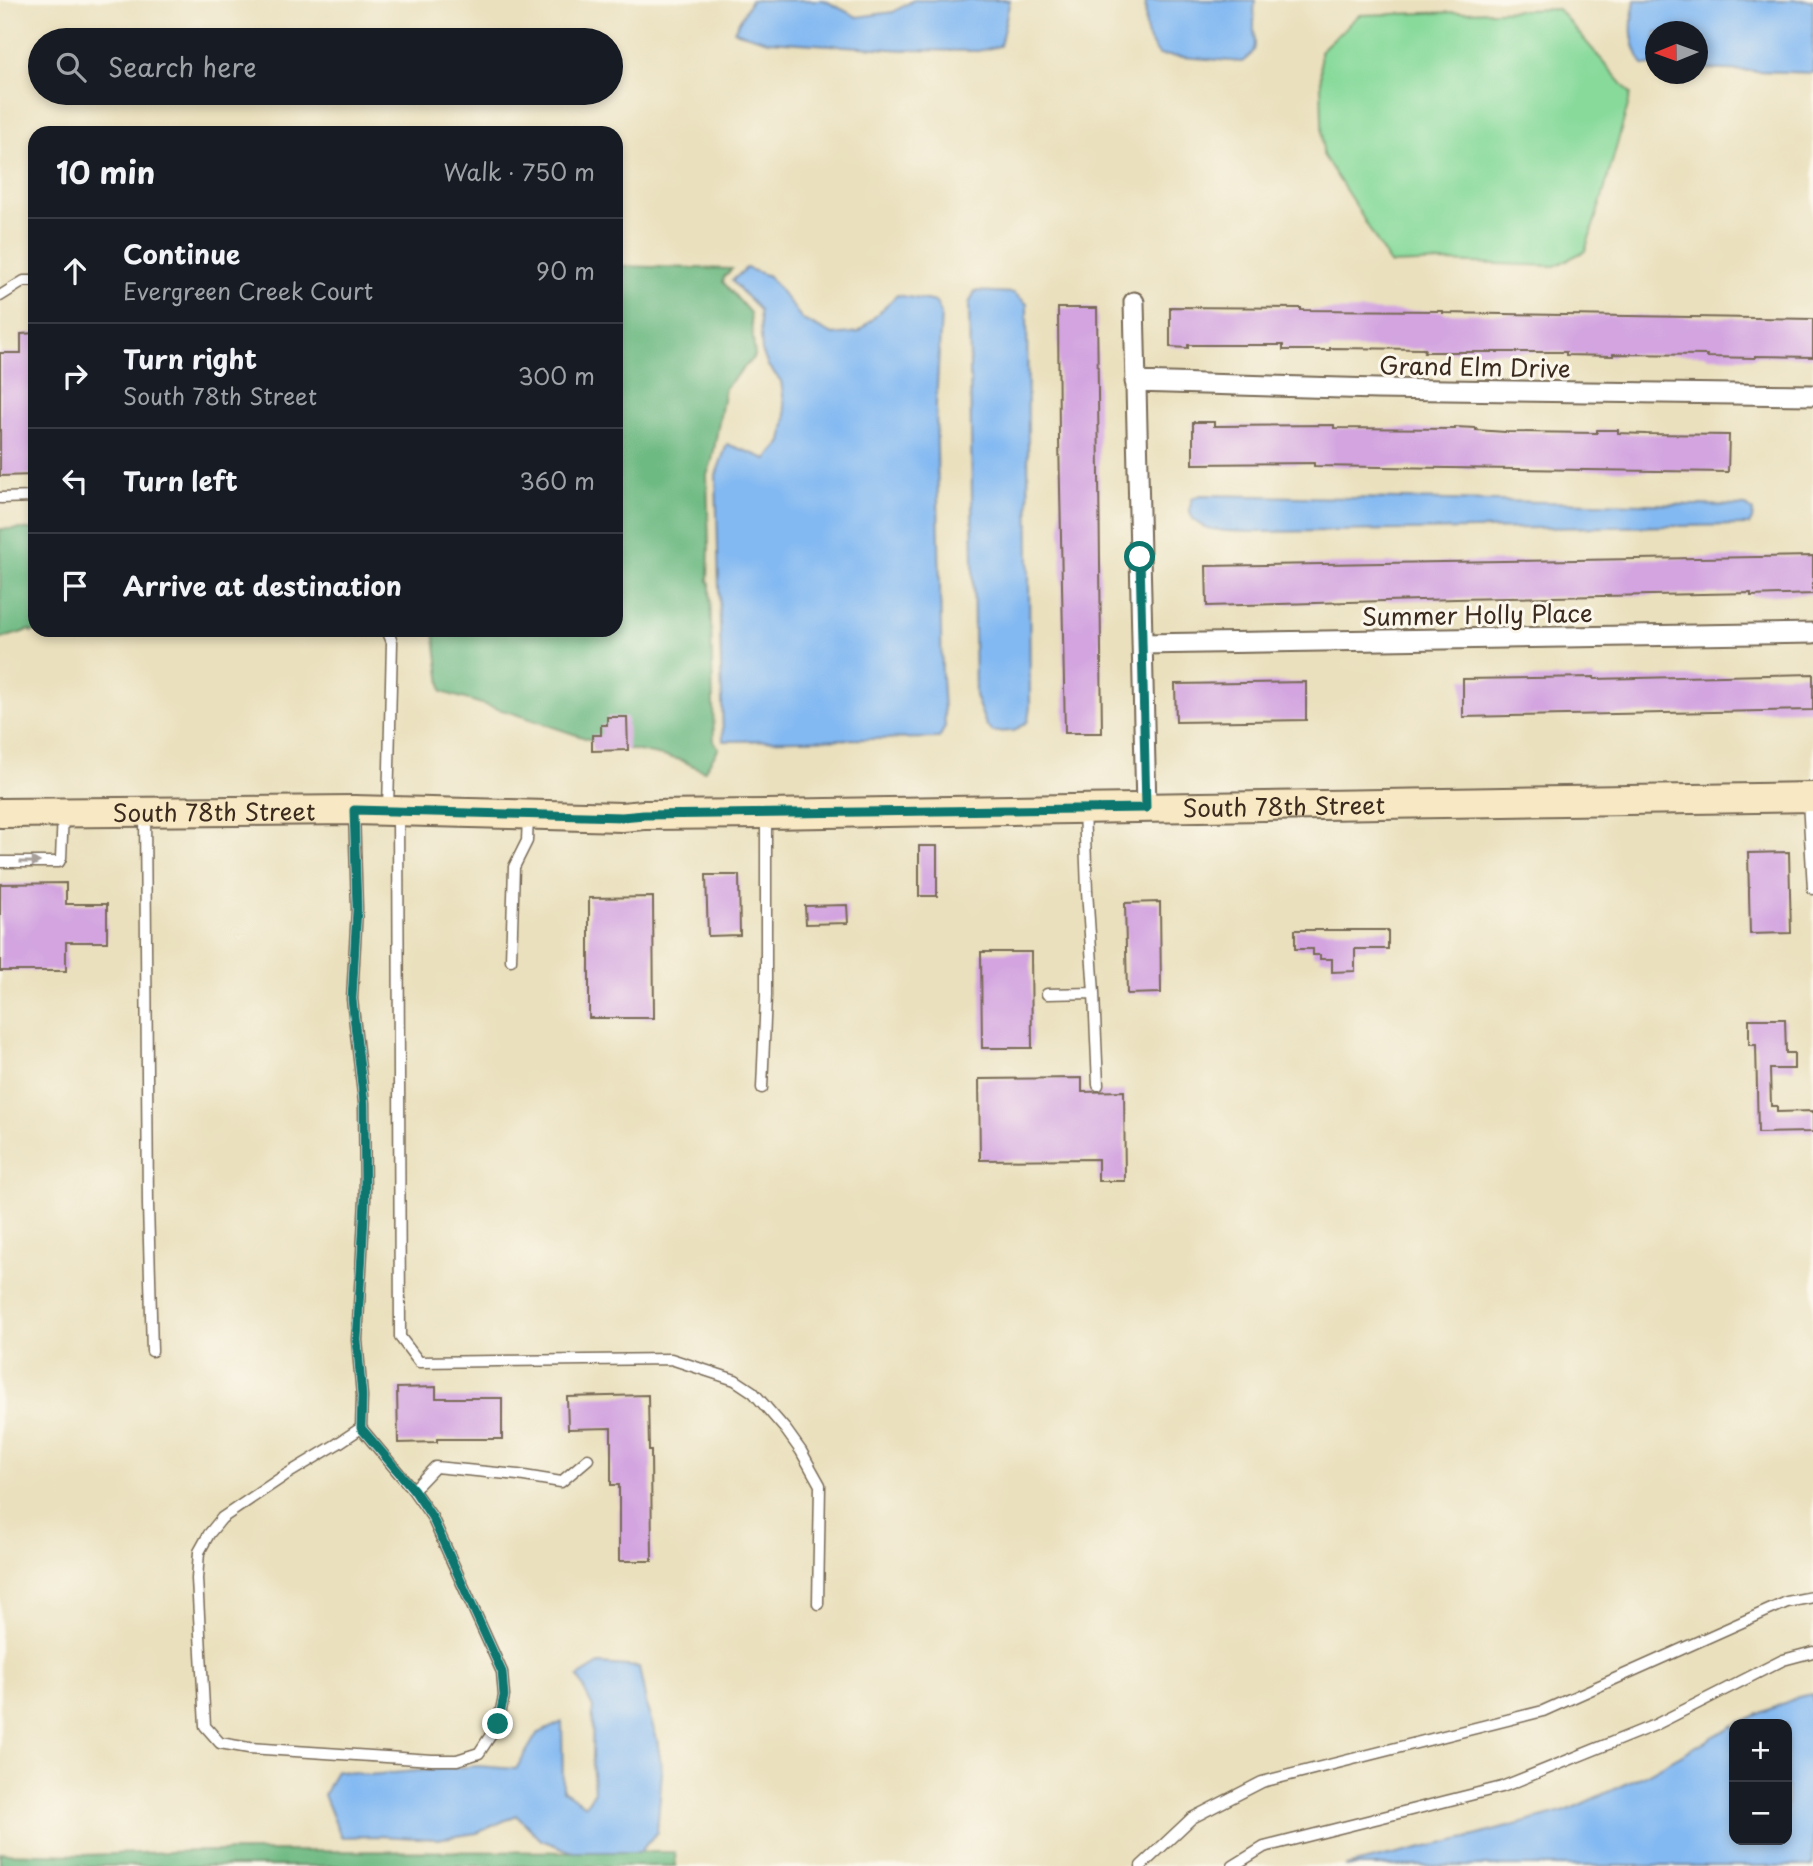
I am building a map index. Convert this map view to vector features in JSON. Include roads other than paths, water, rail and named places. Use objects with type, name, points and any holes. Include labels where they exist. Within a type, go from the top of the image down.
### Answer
[{"type":"street","points":[[1134,302],[1146,808]]},
{"type":"street","name":"Grand Elm Drive","points":[[1135,382],[1390,389],[1813,395]]},
{"type":"street","name":"Summer Holly Place","points":[[1142,645],[1813,632]]},
{"type":"street","name":"South 78th Street","points":[[0,813],[354,810],[622,817],[1810,797]]},
{"type":"lane","points":[[0,296],[28,281]]},
{"type":"lane","points":[[0,498],[28,497]]},
{"type":"lane","points":[[390,637],[400,1337],[419,1362],[671,1359],[735,1380],[753,1392],[786,1430],[802,1451],[820,1485],[818,1604]]},
{"type":"lane","points":[[1810,797],[1813,889]]},
{"type":"lane","points":[[1084,809],[1098,1085]]},
{"type":"lane","points":[[354,810],[357,909],[352,999],[364,1103],[365,1200],[357,1340],[362,1396],[361,1428],[414,1490],[432,1517],[502,1672],[504,1696],[498,1724],[479,1753],[457,1759],[432,1760],[249,1748],[220,1743],[205,1726],[197,1579],[200,1552],[209,1534],[222,1518],[361,1428]]},
{"type":"lane","points":[[0,862],[59,862],[63,813]]},
{"type":"lane","points":[[145,813],[152,1352]]},
{"type":"lane","points":[[511,960],[513,867],[527,841],[528,813]]},
{"type":"lane","points":[[762,1088],[766,996],[766,814]]},
{"type":"lane","points":[[1047,994],[1094,993]]},
{"type":"lane","points":[[414,1490],[435,1466],[561,1482],[588,1460]]},
{"type":"lane","points":[[1141,1866],[1192,1818],[1262,1782],[1543,1711],[1787,1602],[1813,1597]]},
{"type":"lane","points":[[1233,1866],[1264,1847],[1502,1787],[1655,1725],[1783,1660],[1813,1652]]},
{"type":"water","points":[[751,0],[824,0],[857,17],[893,12],[914,0],[1010,0],[1000,46],[978,51],[906,50],[768,41],[734,31]]},
{"type":"water","points":[[1146,0],[1255,0],[1254,51],[1242,62],[1159,55],[1146,29]]},
{"type":"water","points":[[1635,0],[1813,0],[1813,73],[1708,69],[1708,21],[1645,21],[1643,65],[1635,49],[1632,18]]},
{"type":"water","points":[[746,268],[769,276],[803,320],[833,335],[859,332],[897,295],[936,302],[941,314],[936,405],[945,727],[939,738],[723,741],[716,475],[727,444],[767,459],[782,442],[786,417],[781,381],[768,366],[762,351],[759,310],[732,281]]},
{"type":"water","points":[[975,291],[1014,293],[1027,304],[1030,707],[1028,721],[1014,731],[993,732],[986,725],[975,696],[969,304]]},
{"type":"water","points":[[1201,495],[1746,506],[1753,511],[1749,525],[1242,532],[1208,528],[1199,524],[1193,518],[1190,508],[1192,498]]},
{"type":"water","points":[[599,1664],[639,1667],[647,1708],[657,1739],[662,1772],[657,1832],[640,1852],[573,1852],[541,1840],[517,1815],[477,1833],[437,1839],[341,1837],[324,1795],[336,1770],[368,1775],[477,1766],[516,1769],[537,1734],[562,1722],[563,1790],[586,1805],[594,1792],[593,1708],[578,1677]]},
{"type":"water","points":[[1813,1694],[1813,1866],[1345,1866],[1471,1837],[1566,1811],[1645,1775],[1729,1728],[1729,1845],[1792,1845],[1792,1719],[1747,1719],[1798,1697]]}]
